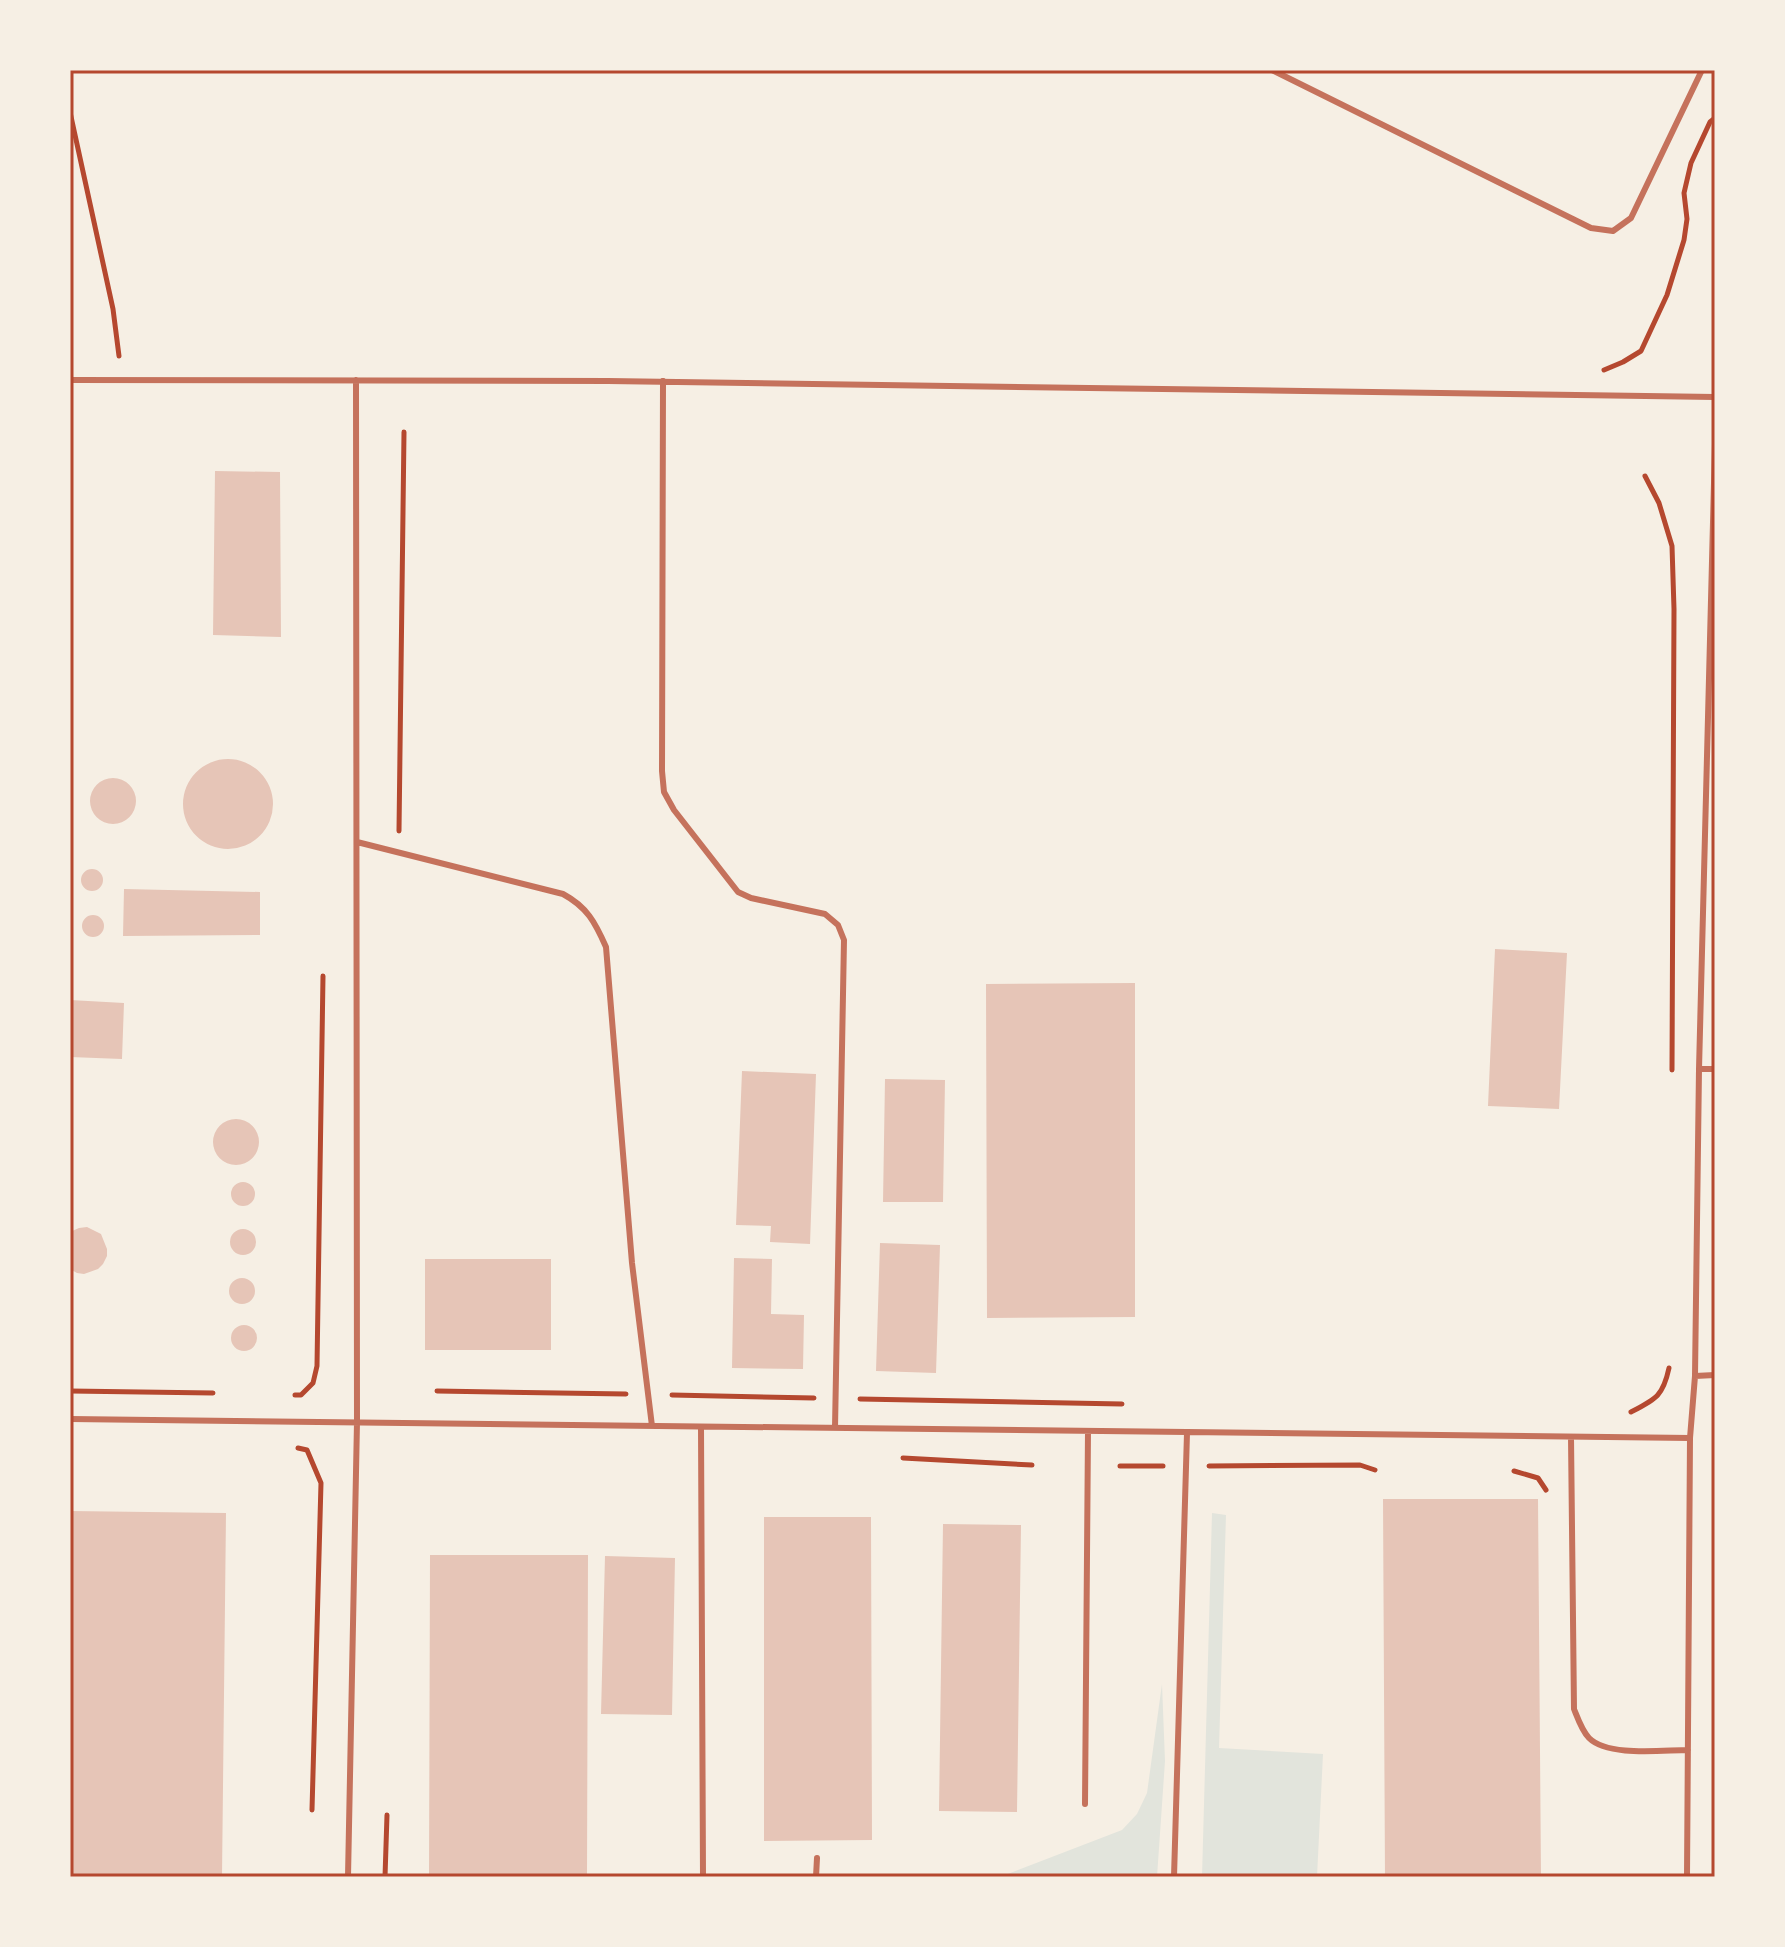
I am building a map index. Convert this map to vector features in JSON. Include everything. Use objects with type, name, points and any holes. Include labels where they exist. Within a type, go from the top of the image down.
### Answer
[{"type":"lane","points":[[1272,70],[1591,228],[1613,231],[1631,218],[1702,70]]},
{"type":"lane","points":[[70,380],[663,381],[1715,397]]},
{"type":"lane","points":[[348,1877],[357,1422],[356,380]]},
{"type":"lane","points":[[663,381],[664,792],[674,810],[738,892],[751,898],[825,914],[838,925],[844,940],[835,1428]]},
{"type":"lane","points":[[1687,1877],[1690,1438],[1695,1376],[1699,1069],[1712,670],[1715,444]]},
{"type":"lane","points":[[357,842],[563,894],[577,902],[594,921],[606,947],[632,1263],[652,1426]]},
{"type":"lane","points":[[1699,1069],[1715,1069]]},
{"type":"lane","points":[[1695,1376],[1715,1375]]},
{"type":"lane","points":[[70,1419],[1690,1438]]},
{"type":"lane","points":[[701,1427],[703,1877]]},
{"type":"lane","points":[[1085,1804],[1088,1431]]},
{"type":"lane","points":[[1174,1877],[1187,1433]]},
{"type":"lane","points":[[1571,1437],[1574,1709],[1588,1737],[1602,1746],[1619,1750],[1688,1750]]},
{"type":"lane","points":[[816,1877],[817,1858]]},
{"type":"path","points":[[70,112],[113,309],[121,381]]},
{"type":"path","points":[[1641,351],[1667,295],[1684,240],[1687,219],[1684,193],[1691,163],[1710,122],[1715,118]]},
{"type":"path","points":[[399,837],[404,432]]},
{"type":"path","points":[[1645,476],[1659,503],[1672,546],[1672,1081]]},
{"type":"path","points":[[285,1395],[301,1395],[313,1383],[317,1366],[323,976]]},
{"type":"path","points":[[1631,1413],[1652,1402],[1665,1387],[1670,1361]]},
{"type":"path","points":[[70,1391],[224,1393]]},
{"type":"path","points":[[437,1391],[1132,1404]]},
{"type":"path","points":[[295,1447],[307,1450],[321,1483],[312,1810]]},
{"type":"path","points":[[903,1458],[1032,1465]]},
{"type":"path","points":[[1120,1466],[1360,1465],[1375,1470]]},
{"type":"path","points":[[1514,1471],[1538,1478],[1547,1491]]},
{"type":"path","points":[[385,1877],[387,1815]]},
{"type":"shaded area","points":[[1212,1513],[1226,1515],[1219,1748],[1323,1754],[1317,1877],[1202,1877]]},
{"type":"shaded area","points":[[1162,1684],[1165,1761],[1157,1877],[1000,1877],[1122,1830],[1137,1814],[1147,1793]]},
{"type":"building","points":[[215,471],[280,472],[281,637],[213,635]]},
{"type":"building","points":[[228,759],[245,762],[260,772],[270,787],[273,804],[270,821],[260,836],[245,846],[228,849],[211,846],[196,836],[186,821],[183,804],[186,787],[196,772],[211,762]]},
{"type":"building","points":[[113,778],[129,785],[136,801],[129,817],[113,824],[97,817],[90,801],[97,785]]},
{"type":"building","points":[[92,869],[100,872],[103,880],[100,888],[92,891],[84,888],[81,880],[84,872]]},
{"type":"building","points":[[124,889],[260,892],[260,935],[123,936]]},
{"type":"building","points":[[93,915],[101,918],[104,926],[101,934],[93,937],[85,934],[82,926],[85,918]]},
{"type":"building","points":[[1495,949],[1567,953],[1559,1109],[1488,1106]]},
{"type":"building","points":[[1135,983],[1135,1317],[987,1318],[986,984]]},
{"type":"building","points":[[70,1000],[124,1003],[122,1059],[70,1057]]},
{"type":"building","points":[[742,1071],[816,1074],[810,1244],[770,1242],[771,1226],[736,1225]]},
{"type":"building","points":[[885,1079],[945,1080],[943,1202],[883,1202]]},
{"type":"building","points":[[236,1119],[252,1126],[259,1142],[252,1158],[236,1165],[220,1158],[213,1142],[220,1126]]},
{"type":"building","points":[[243,1182],[254,1189],[255,1194],[248,1205],[243,1206],[232,1199],[231,1194],[238,1183]]},
{"type":"building","points":[[87,1227],[101,1234],[107,1256],[98,1269],[84,1274],[70,1269],[70,1232]]},
{"type":"building","points":[[243,1229],[252,1233],[256,1242],[252,1251],[243,1255],[234,1251],[230,1242],[234,1233]]},
{"type":"building","points":[[880,1243],[940,1245],[936,1373],[876,1371]]},
{"type":"building","points":[[734,1258],[772,1259],[771,1314],[804,1315],[803,1369],[732,1368]]},
{"type":"building","points":[[425,1259],[551,1259],[551,1350],[425,1350]]},
{"type":"building","points":[[242,1278],[251,1282],[255,1291],[251,1300],[242,1304],[233,1300],[229,1291],[233,1282]]},
{"type":"building","points":[[244,1325],[253,1329],[257,1338],[253,1347],[244,1351],[235,1347],[231,1338],[235,1329]]},
{"type":"building","points":[[1383,1499],[1538,1499],[1541,1877],[1385,1877]]},
{"type":"building","points":[[70,1511],[226,1513],[222,1877],[70,1877]]},
{"type":"building","points":[[764,1517],[871,1517],[872,1840],[764,1841]]},
{"type":"building","points":[[943,1524],[1021,1525],[1017,1812],[939,1811]]},
{"type":"building","points":[[430,1555],[588,1555],[587,1877],[429,1877]]},
{"type":"building","points":[[605,1556],[675,1558],[672,1715],[601,1714]]}]
